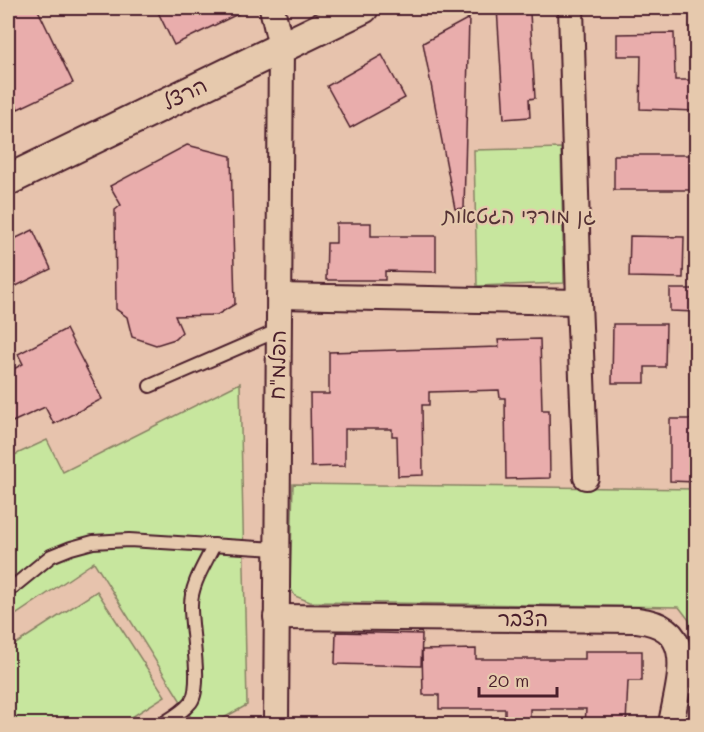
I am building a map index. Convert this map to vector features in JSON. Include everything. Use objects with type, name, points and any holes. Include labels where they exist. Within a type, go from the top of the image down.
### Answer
[{"type":"street","name":"הפלמ\"ח","points":[[272,8],[281,47],[276,724]]},
{"type":"street","name":"הרצל","points":[[8,180],[363,8]]},
{"type":"street","points":[[571,8],[586,477]]},
{"type":"street","points":[[279,296],[579,302]]},
{"type":"street","name":"הצבר","points":[[276,617],[637,620],[658,624],[671,632],[680,652],[681,668],[671,724]]},
{"type":"lane","points":[[150,386],[279,330]]},
{"type":"lane","points":[[8,591],[51,556],[93,542],[129,540],[277,549]]},
{"type":"lane","points":[[162,724],[179,714],[192,700],[196,676],[191,604],[193,588],[214,545]]},
{"type":"green space","name":"גן מורדי הגטאות","points":[[561,148],[564,283],[477,286],[474,150]]},
{"type":"green space","points":[[240,383],[247,705],[213,724],[195,724],[94,562],[8,620],[8,458],[47,440],[63,472]]},
{"type":"green space","points":[[293,484],[696,489],[696,661],[689,620],[679,607],[310,602],[295,596],[290,587]]},
{"type":"green space","points":[[97,591],[165,696],[121,724],[8,724],[8,649]]},
{"type":"building","points":[[8,8],[37,8],[73,83],[18,109],[8,87]]},
{"type":"building","points":[[156,8],[250,8],[174,45]]},
{"type":"building","points":[[497,8],[525,8],[525,14],[530,13],[535,98],[529,99],[530,117],[504,119]]},
{"type":"building","points":[[469,18],[464,208],[455,209],[423,43]]},
{"type":"building","points":[[674,33],[675,80],[696,80],[696,111],[640,109],[641,56],[617,56],[617,34]]},
{"type":"building","points":[[382,55],[405,98],[350,128],[327,86]]},
{"type":"building","points":[[187,145],[231,156],[235,304],[217,315],[175,316],[182,332],[175,339],[156,345],[132,337],[127,317],[116,309],[115,210],[121,205],[110,186]]},
{"type":"building","points":[[614,155],[693,155],[693,190],[614,190]]},
{"type":"building","points":[[336,223],[371,223],[371,236],[436,236],[436,272],[385,271],[385,280],[326,280],[327,243],[336,243]]},
{"type":"building","points":[[33,230],[51,269],[8,290],[8,242]]},
{"type":"building","points":[[630,236],[684,237],[683,278],[629,277]]},
{"type":"building","points":[[670,289],[696,289],[696,312],[670,311]]},
{"type":"building","points":[[613,324],[666,324],[665,367],[645,367],[645,383],[612,383]]},
{"type":"building","points":[[66,329],[102,399],[54,424],[45,407],[8,424],[8,372],[23,364],[18,354]]},
{"type":"building","points":[[540,339],[542,410],[549,410],[550,478],[506,479],[505,398],[500,398],[499,390],[429,392],[429,405],[422,405],[423,475],[398,476],[397,436],[392,436],[392,429],[345,429],[345,466],[311,467],[310,394],[329,394],[329,352],[499,347],[498,340]]},
{"type":"building","points":[[670,419],[696,419],[696,482],[670,481]]},
{"type":"building","points":[[336,632],[422,634],[421,666],[335,664]]},
{"type":"building","points":[[476,649],[476,659],[585,659],[585,651],[642,651],[642,681],[628,681],[626,724],[585,724],[586,709],[530,709],[530,724],[505,724],[505,709],[439,709],[439,695],[423,695],[422,650]]}]
